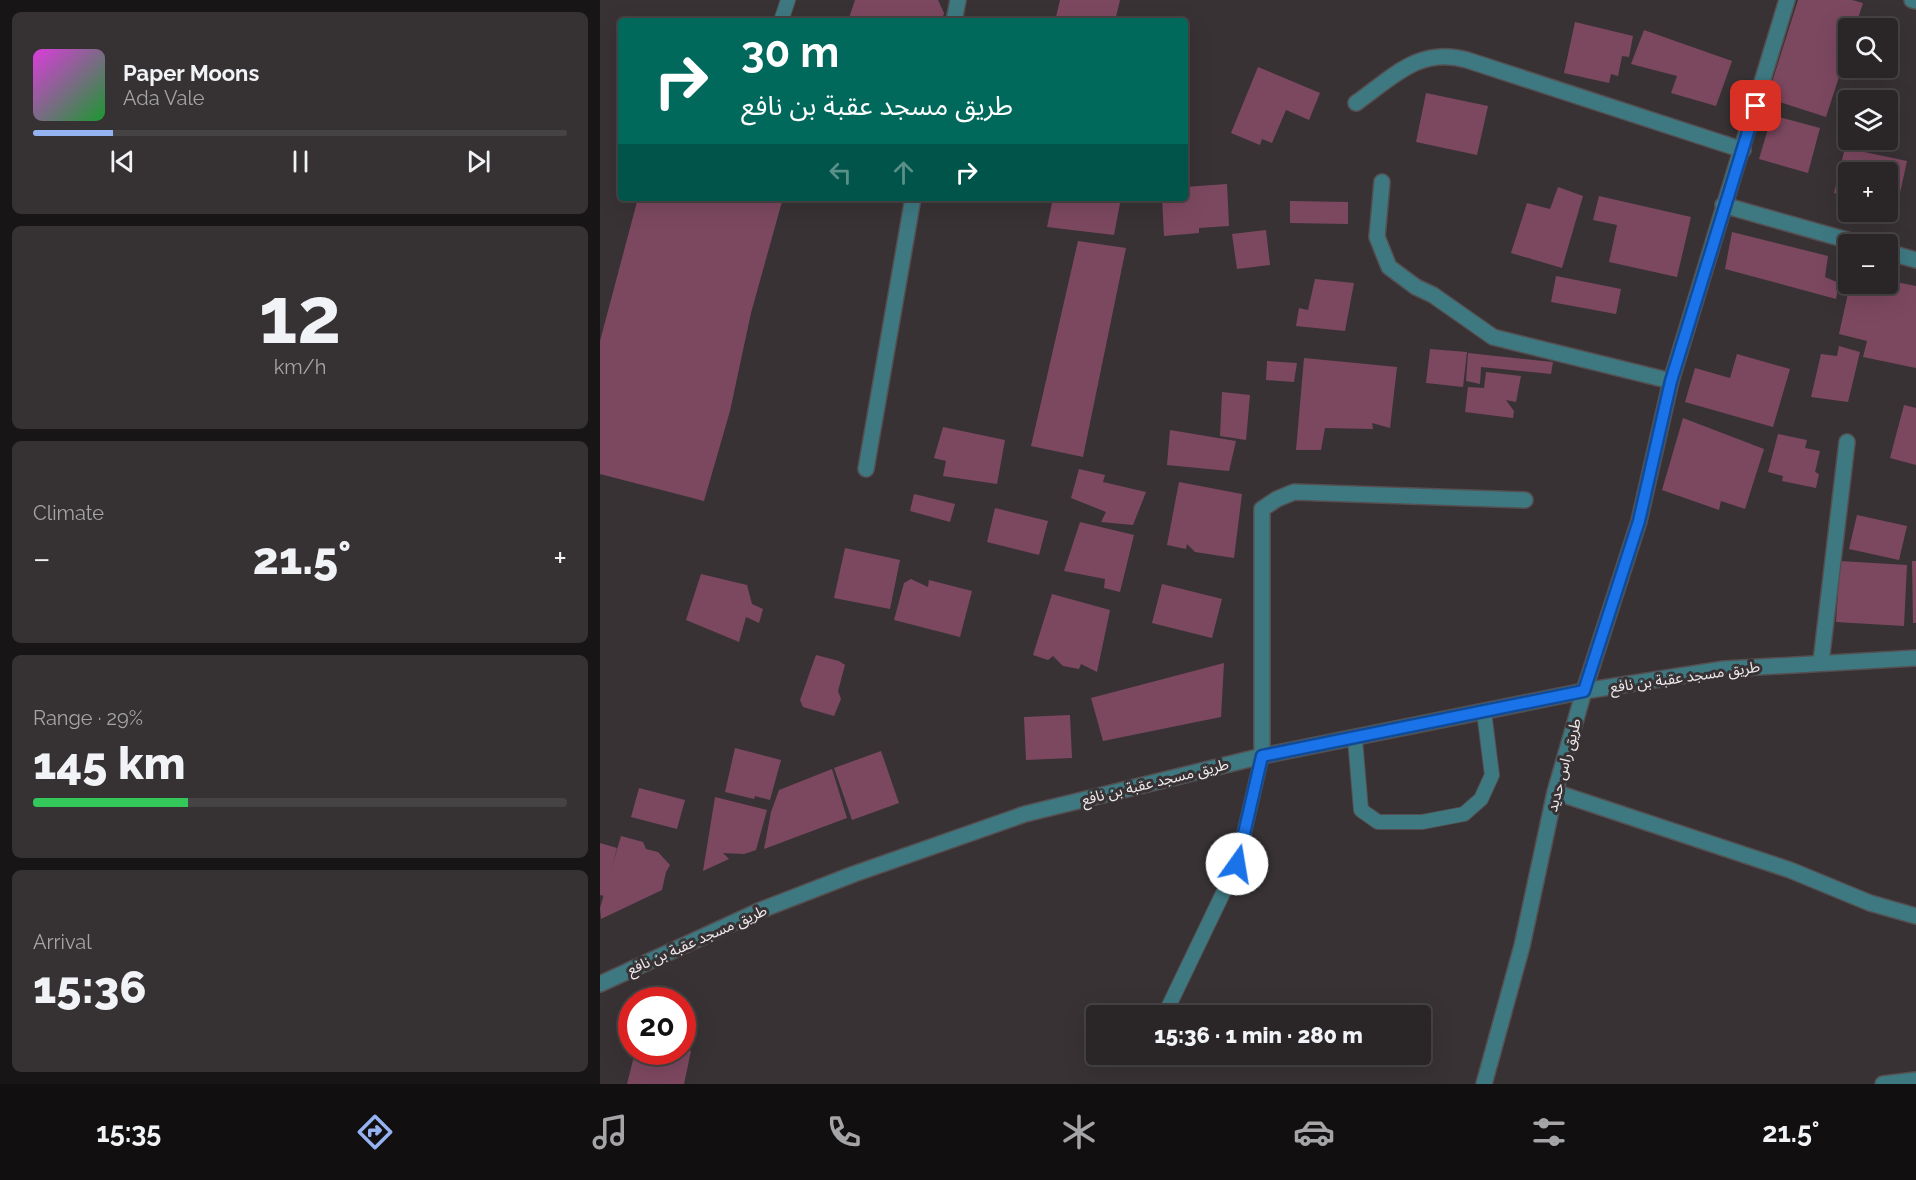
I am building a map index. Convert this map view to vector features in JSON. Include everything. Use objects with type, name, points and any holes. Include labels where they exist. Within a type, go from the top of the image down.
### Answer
[{"type":"street","points":[[955,18],[958,0]]},
{"type":"street","name":"طريق راس حديد","points":[[1484,1084],[1522,946],[1555,792],[1584,691],[1639,521],[1671,381],[1787,0]]},
{"type":"street","points":[[1356,103],[1415,62],[1442,54],[1467,60],[1743,150]]},
{"type":"street","points":[[1382,182],[1377,237],[1389,267],[1416,287],[1442,301],[1493,337],[1671,381]]},
{"type":"street","points":[[866,469],[912,201]]},
{"type":"street","points":[[1723,206],[1838,238]]},
{"type":"street","points":[[1898,255],[1916,260]]},
{"type":"street","points":[[1821,662],[1847,442]]},
{"type":"street","points":[[1262,756],[1262,509],[1276,499],[1294,492],[1525,500]]},
{"type":"street","name":"طريق مسجد عقبة بن نافع","points":[[600,984],[761,910],[854,874],[1004,821],[1262,756],[1584,691],[1724,669],[1916,658]]},
{"type":"street","points":[[1555,792],[1790,870],[1870,903],[1916,916]]},
{"type":"street","points":[[1883,1084],[1916,1080]]},
{"type":"lane","points":[[782,18],[788,0]]},
{"type":"lane","points":[[1355,739],[1361,810],[1378,822],[1422,822],[1464,814],[1481,799],[1492,775],[1484,712]]},
{"type":"lane","points":[[1169,1005],[1237,864],[1262,756]]},
{"type":"building","points":[[855,0],[938,0],[944,13],[943,18],[849,18]]},
{"type":"building","points":[[1060,0],[1120,0],[1116,18],[1056,18]]},
{"type":"building","points":[[1798,0],[1852,0],[1863,3],[1858,18],[1838,18],[1839,78],[1826,117],[1767,98]]},
{"type":"building","points":[[1575,22],[1633,36],[1629,57],[1622,56],[1618,76],[1611,74],[1609,83],[1564,73]]},
{"type":"building","points":[[1644,30],[1732,61],[1716,106],[1671,93],[1677,76],[1631,64]]},
{"type":"building","points":[[1258,67],[1320,93],[1309,120],[1286,110],[1272,143],[1262,139],[1260,145],[1231,133]]},
{"type":"building","points":[[1426,93],[1488,106],[1477,155],[1416,142]]},
{"type":"building","points":[[1772,115],[1820,128],[1808,173],[1759,159]]},
{"type":"building","points":[[1845,150],[1907,161],[1898,202],[1898,162],[1842,162]]},
{"type":"building","points":[[1838,177],[1838,194],[1834,193]]},
{"type":"building","points":[[1227,184],[1229,226],[1199,228],[1199,233],[1164,236],[1162,201],[1188,201],[1188,187]]},
{"type":"building","points":[[1558,187],[1583,196],[1562,268],[1511,253],[1527,203],[1550,209]]},
{"type":"building","points":[[1599,196],[1691,217],[1677,277],[1609,262],[1617,225],[1593,220]]},
{"type":"building","points":[[637,201],[782,201],[751,313],[730,411],[704,501],[600,474],[600,341]]},
{"type":"building","points":[[1052,201],[1120,201],[1114,235],[1047,227]]},
{"type":"building","points":[[1290,201],[1348,202],[1348,224],[1290,223]]},
{"type":"building","points":[[1266,230],[1270,265],[1237,269],[1232,234]]},
{"type":"building","points":[[1732,232],[1828,256],[1825,277],[1838,283],[1836,299],[1725,269]]},
{"type":"building","points":[[1078,241],[1126,248],[1083,457],[1031,446]]},
{"type":"building","points":[[1556,276],[1621,289],[1616,314],[1551,302]]},
{"type":"building","points":[[1315,279],[1354,283],[1345,331],[1296,326],[1299,308],[1308,310]]},
{"type":"building","points":[[1898,282],[1916,286],[1916,368],[1863,357],[1867,341],[1839,334],[1848,294],[1898,294]]},
{"type":"building","points":[[1839,346],[1860,352],[1848,402],[1811,397],[1821,354],[1837,356]]},
{"type":"building","points":[[1430,349],[1467,352],[1463,387],[1426,383]]},
{"type":"building","points":[[1468,353],[1553,362],[1551,374],[1481,367],[1480,384],[1466,381]]},
{"type":"building","points":[[1737,354],[1790,369],[1773,427],[1685,402],[1695,368],[1730,378]]},
{"type":"building","points":[[1304,358],[1397,367],[1390,428],[1372,423],[1373,429],[1325,428],[1321,450],[1296,450]]},
{"type":"building","points":[[1267,361],[1297,363],[1294,382],[1266,380]]},
{"type":"building","points":[[1486,372],[1521,376],[1516,402],[1506,400],[1514,411],[1513,418],[1465,412],[1468,387],[1484,388]]},
{"type":"building","points":[[1222,392],[1250,395],[1246,440],[1220,436]]},
{"type":"building","points":[[1904,405],[1916,408],[1916,465],[1890,458]]},
{"type":"building","points":[[1683,418],[1764,449],[1745,509],[1721,501],[1719,510],[1662,490]]},
{"type":"building","points":[[943,427],[1005,440],[997,484],[943,476],[946,461],[934,458]]},
{"type":"building","points":[[1170,430],[1236,441],[1229,471],[1167,465]]},
{"type":"building","points":[[1778,434],[1807,440],[1805,448],[1820,451],[1815,472],[1819,474],[1816,488],[1782,481],[1783,476],[1768,472]]},
{"type":"building","points":[[1079,469],[1105,475],[1103,482],[1146,492],[1133,525],[1101,522],[1106,512],[1071,498]]},
{"type":"building","points":[[1179,482],[1242,494],[1234,558],[1195,552],[1187,544],[1186,549],[1167,545]]},
{"type":"building","points":[[914,494],[955,504],[950,522],[910,511]]},
{"type":"building","points":[[995,508],[1048,521],[1039,555],[987,542]]},
{"type":"building","points":[[1857,515],[1907,526],[1899,560],[1849,549]]},
{"type":"building","points":[[1080,522],[1134,535],[1120,592],[1104,588],[1105,579],[1064,571]]},
{"type":"building","points":[[845,548],[900,560],[890,609],[834,598]]},
{"type":"building","points":[[1840,561],[1907,565],[1904,626],[1836,622]]},
{"type":"building","points":[[1912,561],[1916,561],[1916,623],[1913,623]]},
{"type":"building","points":[[701,574],[747,585],[752,604],[763,609],[759,623],[746,617],[739,642],[686,620]]},
{"type":"building","points":[[911,579],[928,587],[929,580],[972,591],[960,637],[894,620],[904,583]]},
{"type":"building","points":[[1162,584],[1222,599],[1212,638],[1152,623]]},
{"type":"building","points":[[1052,594],[1110,610],[1097,672],[1081,664],[1079,669],[1063,666],[1053,656],[1048,660],[1033,655]]},
{"type":"building","points":[[816,655],[839,661],[845,665],[838,691],[841,699],[834,716],[803,707],[800,700]]},
{"type":"building","points":[[1224,663],[1221,717],[1103,741],[1091,698]]},
{"type":"building","points":[[1070,715],[1072,758],[1026,760],[1024,717]]},
{"type":"building","points":[[735,748],[781,760],[770,800],[755,796],[754,799],[725,792]]},
{"type":"building","points":[[881,751],[899,803],[852,820],[834,768]]},
{"type":"building","points":[[832,769],[847,818],[764,849],[771,812],[779,790]]},
{"type":"building","points":[[639,788],[685,800],[677,829],[631,817]]},
{"type":"building","points":[[715,797],[767,810],[756,850],[744,854],[723,853],[729,859],[703,871]]},
{"type":"building","points":[[621,836],[643,842],[646,849],[658,852],[670,865],[662,890],[601,919],[600,908]]},
{"type":"building","points":[[600,843],[617,848],[604,896],[600,895]]},
{"type":"building","points":[[632,1065],[688,1065],[684,1084],[627,1084]]},
{"type":"route","points":[[1237,864],[1262,756],[1376,735],[1584,691],[1639,521],[1671,381],[1723,206],[1756,106]]}]
